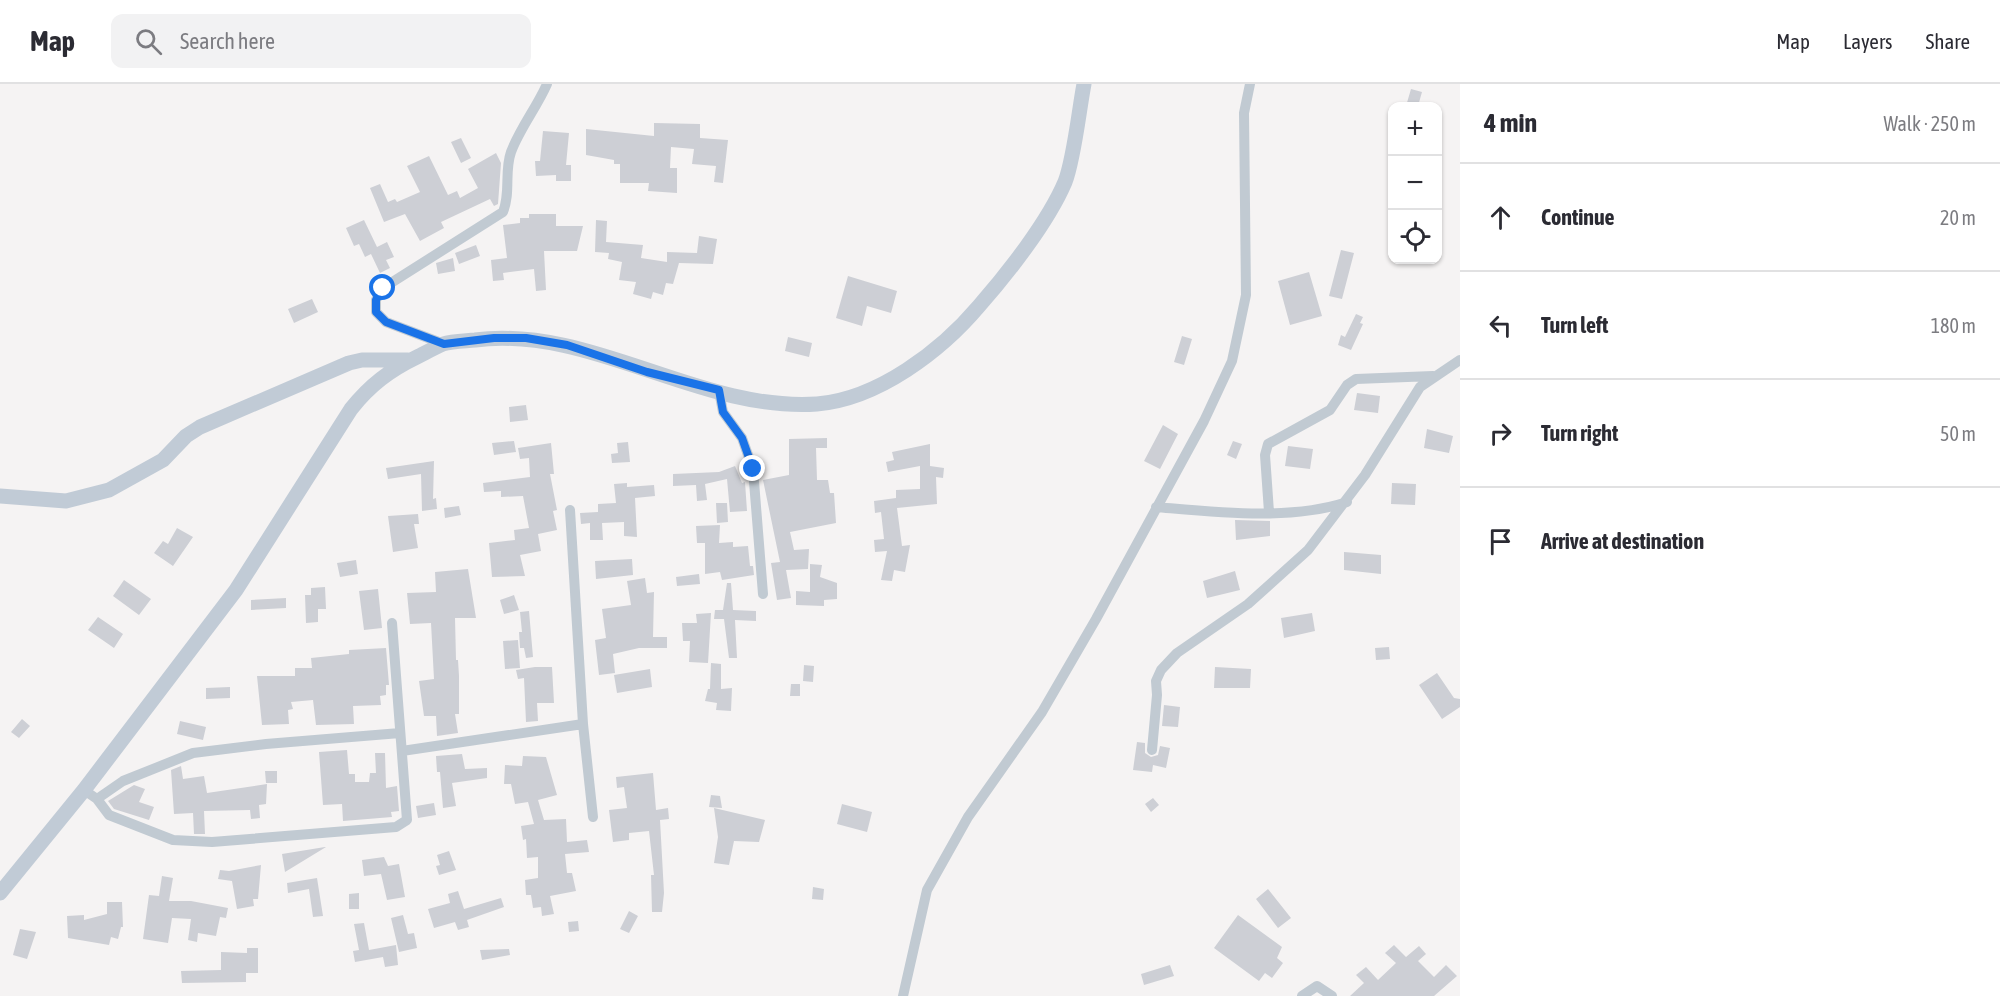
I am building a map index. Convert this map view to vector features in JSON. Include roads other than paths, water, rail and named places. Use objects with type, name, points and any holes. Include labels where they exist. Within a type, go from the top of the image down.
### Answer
[{"type":"street","points":[[444,344],[386,322],[376,312],[376,300],[383,288],[503,212],[509,196],[507,172],[511,152],[547,84]]},
{"type":"street","points":[[0,893],[84,790],[236,590],[351,409],[370,386],[411,360],[444,344],[494,338],[526,338],[567,345],[647,372],[778,403],[818,404],[844,398],[884,382],[923,360],[962,327],[1007,274],[1065,181],[1084,84]]},
{"type":"street","points":[[903,996],[927,890],[968,817],[1042,712],[1096,620],[1204,421],[1232,361],[1246,295],[1244,113],[1250,84]]},
{"type":"street","points":[[0,496],[66,501],[109,490],[163,460],[186,436],[215,419],[349,363],[362,360],[411,360]]},
{"type":"street","points":[[1152,750],[1157,695],[1156,681],[1161,670],[1177,653],[1248,604],[1308,550],[1347,502],[1420,387],[1433,376],[1460,360]]},
{"type":"street","points":[[1269,512],[1265,456],[1268,444],[1330,410],[1347,385],[1356,380],[1433,376]]},
{"type":"street","points":[[719,390],[723,412],[742,438],[753,469],[763,594]]},
{"type":"street","points":[[1156,507],[1229,514],[1327,508],[1347,502]]},
{"type":"street","points":[[570,510],[583,724],[593,817]]},
{"type":"street","points":[[84,790],[97,799],[109,815],[173,840],[212,842],[396,827],[407,820],[392,623]]},
{"type":"street","points":[[402,751],[570,728],[583,724]]},
{"type":"street","points":[[97,799],[123,781],[193,753],[267,744],[400,734]]},
{"type":"street","points":[[1302,996],[1317,986],[1332,996]]}]
